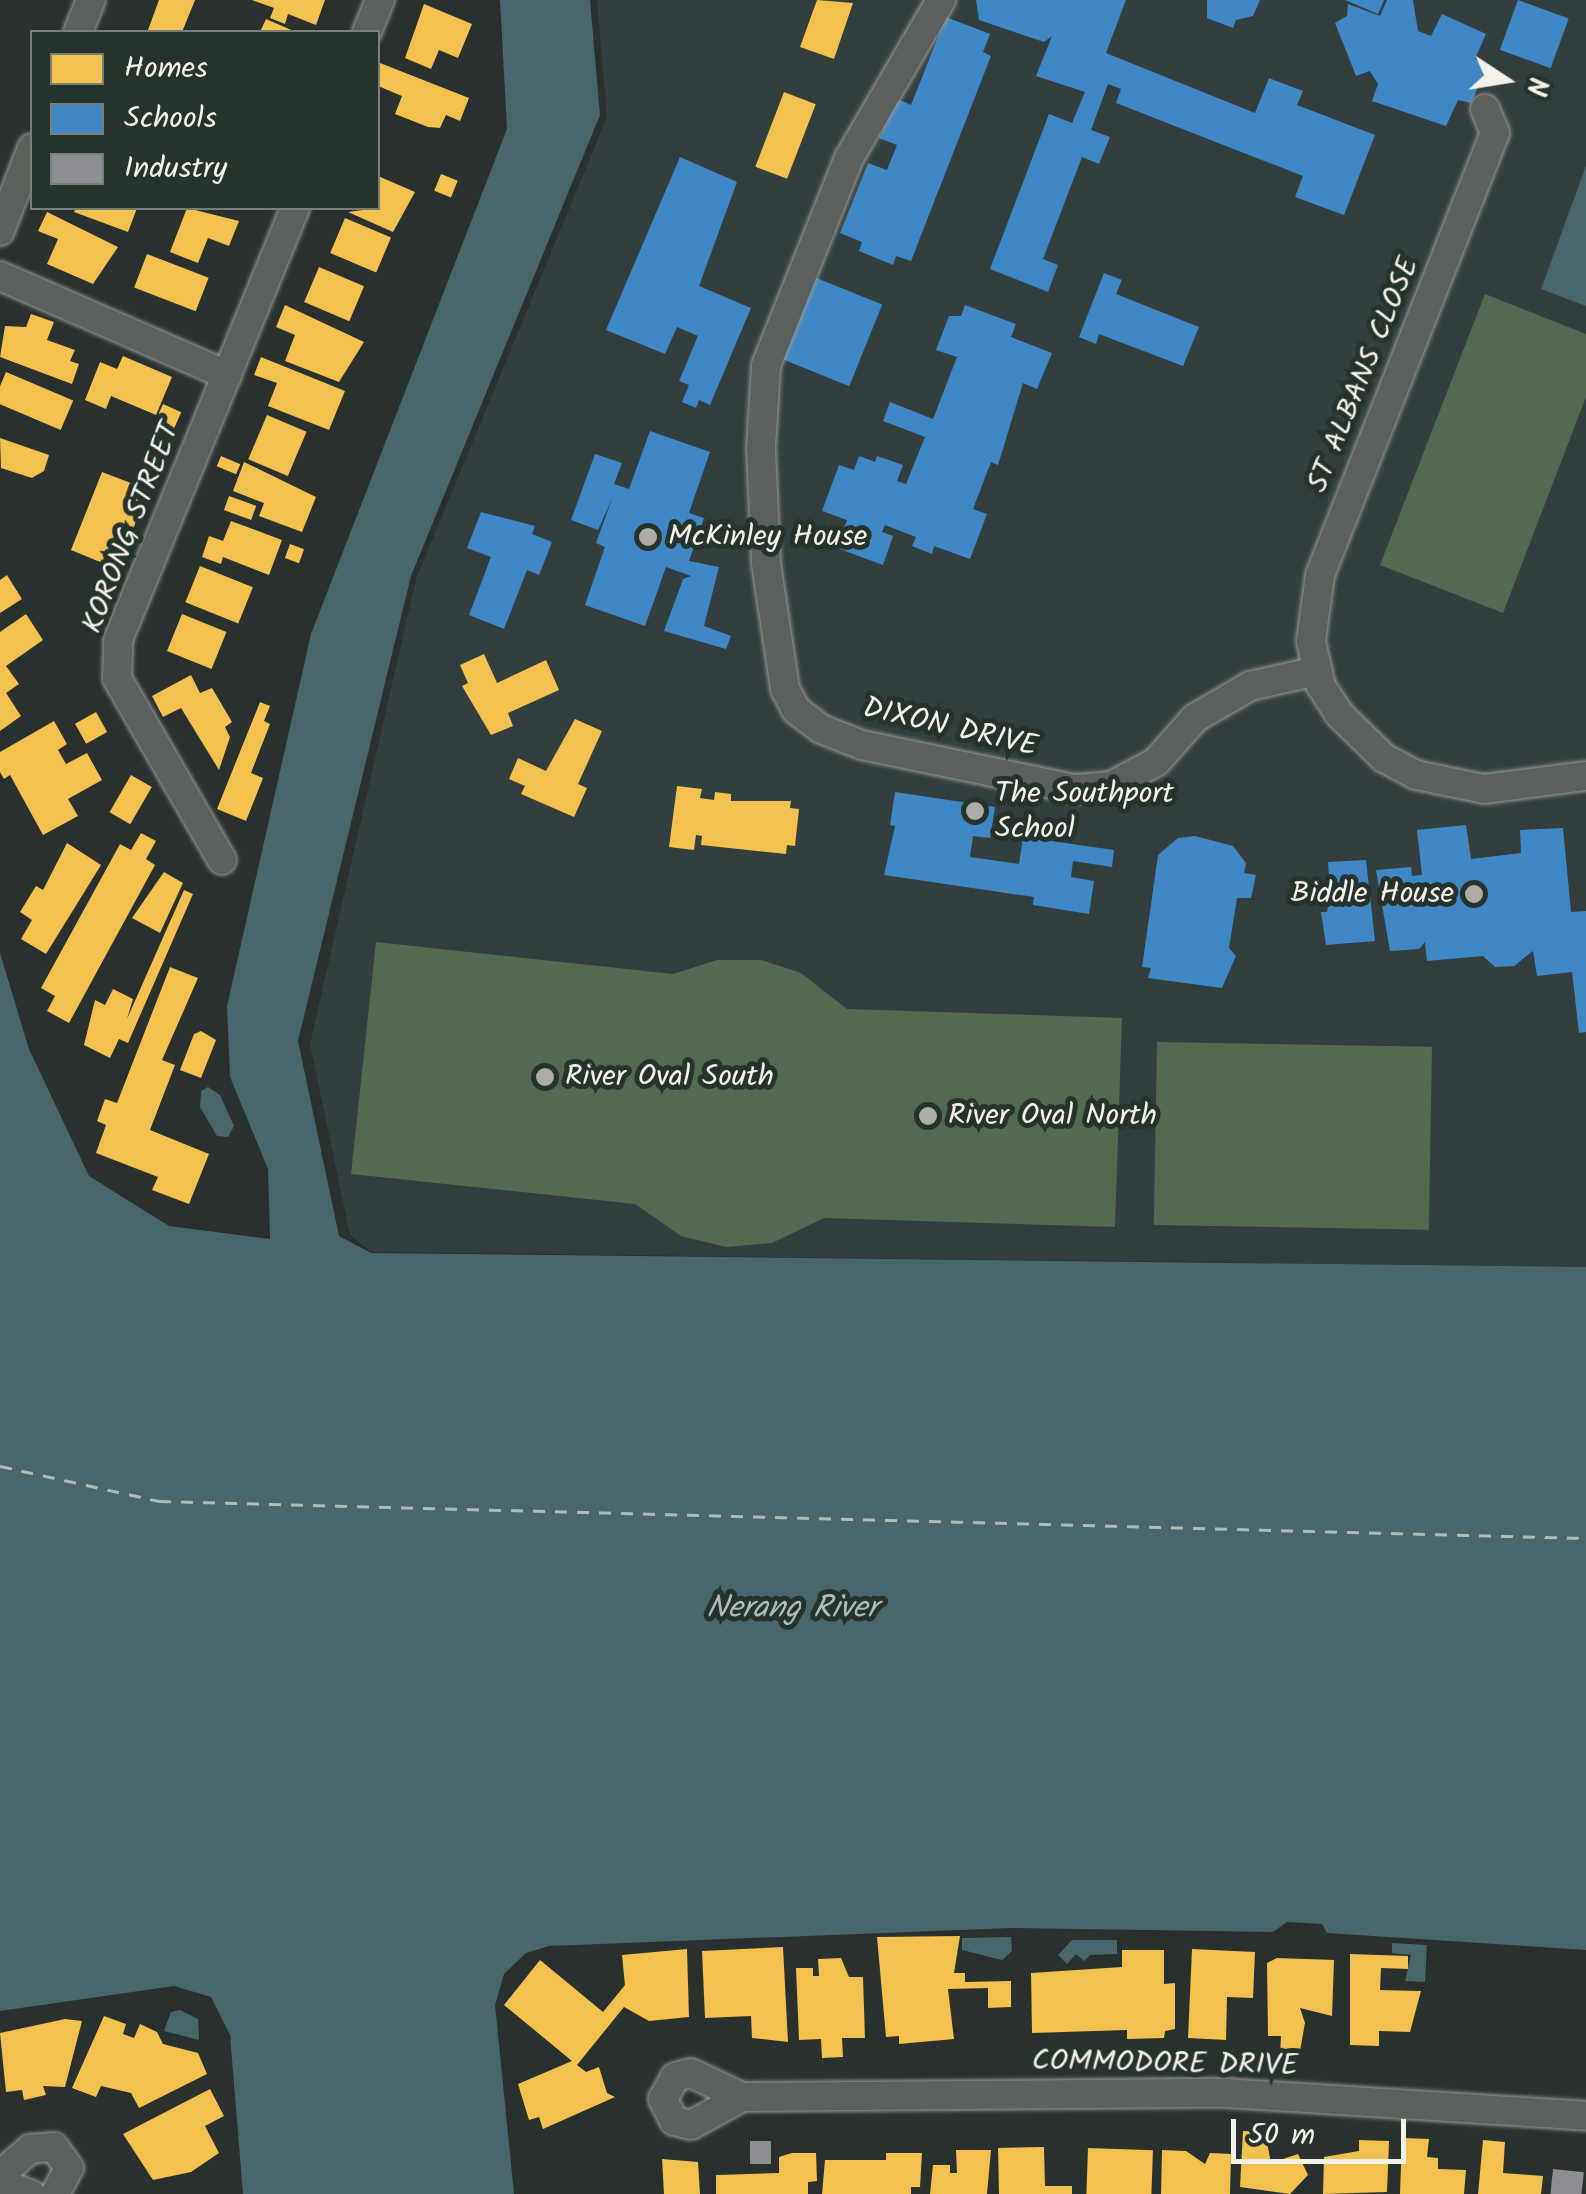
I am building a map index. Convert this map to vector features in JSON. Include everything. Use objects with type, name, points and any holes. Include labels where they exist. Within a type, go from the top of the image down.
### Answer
[{"type":"street","points":[[79,30],[91,0]]},
{"type":"street","points":[[368,30],[380,0]]},
{"type":"street","name":"DIXON DRIVE","points":[[942,0],[850,158],[766,366],[760,448],[766,563],[785,689],[796,710],[821,729],[862,745],[1075,789],[1111,786],[1156,762],[1195,718],[1250,686],[1317,671]]},
{"type":"street","name":"ST ALBANS CLOSE","points":[[1317,671],[1311,641],[1320,575],[1495,133],[1485,110]]},
{"type":"street","points":[[0,231],[30,153]]},
{"type":"street","name":"KORONG STREET","points":[[222,860],[117,678],[118,640],[294,210]]},
{"type":"street","points":[[0,276],[227,376]]},
{"type":"street","points":[[1317,671],[1358,736],[1416,776],[1484,789],[1586,776]]},
{"type":"street","name":"COMMODORE DRIVE","points":[[742,2097],[1225,2093],[1586,2116]]},
{"type":"street","points":[[31,2194],[0,2179],[30,2149],[54,2148],[69,2168],[55,2194]]},
{"type":"shaded area","name":"The Southport School","points":[[597,0],[1586,0],[1586,1267],[371,1252],[350,1235],[310,1044],[416,579],[607,117]]},
{"type":"green space","points":[[1485,294],[1586,334],[1586,397],[1503,613],[1380,565]]},
{"type":"green space","points":[[376,942],[673,974],[717,960],[761,960],[801,973],[847,1009],[1122,1018],[1115,1227],[824,1218],[772,1243],[726,1247],[681,1236],[635,1204],[351,1174]]},
{"type":"green space","points":[[1157,1042],[1432,1047],[1429,1230],[1154,1225]]},
{"type":"water","name":"Nerang River","points":[[500,0],[590,0],[600,115],[411,576],[298,1041],[339,1236],[371,1253],[1586,1267],[1586,1950],[1327,1933],[1322,1924],[1287,1922],[1273,1932],[1011,1928],[549,1946],[526,1953],[504,1974],[495,2005],[514,2194],[243,2194],[230,2035],[211,1997],[174,1986],[0,2011],[0,953],[29,1049],[89,1176],[169,1226],[270,1239],[268,1169],[230,1077],[227,1006],[311,634],[507,129]]},
{"type":"water","points":[[1586,166],[1586,306],[1541,289]]},
{"type":"water","points":[[208,1087],[220,1095],[234,1126],[228,1137],[217,1136],[200,1107],[201,1091]]},
{"type":"water","points":[[1011,1937],[1012,1951],[1002,1960],[962,1950],[962,1938]]},
{"type":"water","points":[[1072,1940],[1117,1940],[1117,1954],[1090,1955],[1084,1961],[1076,1954],[1067,1964],[1058,1955]]},
{"type":"water","points":[[1392,1943],[1427,1945],[1425,1982],[1405,1981],[1411,1955],[1392,1953]]},
{"type":"water","points":[[180,2010],[198,2019],[199,2040],[164,2031],[171,2012]]},
{"type":"building: Homes","points":[[159,0],[195,0],[183,30],[148,30]]},
{"type":"building: Homes","points":[[252,0],[325,0],[316,25],[288,14],[285,24],[270,18],[274,8]]},
{"type":"building: Homes","points":[[817,0],[853,3],[834,59],[800,47]]},
{"type":"building: Homes","points":[[424,4],[472,24],[458,58],[439,50],[431,69],[405,58]]},
{"type":"building: Homes","points":[[266,19],[291,30],[261,30]]},
{"type":"building: Homes","points":[[380,63],[469,98],[460,121],[446,115],[440,128],[395,114],[402,96],[380,87]]},
{"type":"building: Homes","points":[[784,92],[816,104],[787,179],[755,167]]},
{"type":"building: Homes","points":[[441,174],[458,181],[451,197],[434,191]]},
{"type":"building: Homes","points":[[380,177],[415,192],[393,232],[348,212],[380,210]]},
{"type":"building: Homes","points":[[75,210],[136,210],[128,232]]},
{"type":"building: Homes","points":[[186,210],[239,221],[229,246],[208,238],[198,263],[170,252]]},
{"type":"building: Homes","points":[[47,212],[118,247],[93,284],[47,264],[58,239],[38,231]]},
{"type":"building: Homes","points":[[345,218],[391,238],[376,273],[330,253]]},
{"type":"building: Homes","points":[[147,254],[209,278],[196,311],[134,288]]},
{"type":"building: Homes","points":[[319,267],[364,286],[349,321],[304,302]]},
{"type":"building: Homes","points":[[285,305],[364,342],[339,382],[285,361],[295,335],[276,327]]},
{"type":"building: Homes","points":[[31,314],[54,322],[47,340],[75,350],[70,361],[79,364],[72,384],[0,357],[5,326],[26,327]]},
{"type":"building: Homes","points":[[123,356],[172,377],[156,415],[111,396],[106,409],[85,400],[100,362],[117,369]]},
{"type":"building: Homes","points":[[261,357],[345,391],[329,430],[268,406],[277,383],[254,375]]},
{"type":"building: Homes","points":[[6,372],[73,401],[61,430],[0,404],[0,386]]},
{"type":"building: Homes","points":[[163,404],[181,412],[173,431],[154,423]]},
{"type":"building: Homes","points":[[267,415],[307,432],[288,476],[248,459]]},
{"type":"building: Homes","points":[[0,438],[49,455],[44,471],[32,478],[1,468]]},
{"type":"building: Homes","points":[[221,456],[240,464],[236,474],[217,466]]},
{"type":"building: Homes","points":[[244,462],[316,497],[302,532],[259,516],[264,503],[233,491]]},
{"type":"building: Homes","points":[[102,472],[136,485],[131,497],[144,502],[133,529],[121,525],[105,564],[71,550]]},
{"type":"building: Homes","points":[[229,496],[256,506],[251,520],[224,510]]},
{"type":"building: Homes","points":[[231,521],[282,540],[269,575],[223,557],[221,564],[202,557],[209,536],[223,541]]},
{"type":"building: Homes","points":[[290,544],[304,549],[299,563],[285,558]]},
{"type":"building: Homes","points":[[200,566],[253,587],[238,624],[185,602]]},
{"type":"building: Homes","points":[[7,575],[22,599],[0,613],[0,580]]},
{"type":"building: Homes","points":[[26,614],[43,640],[6,666],[19,684],[6,693],[21,716],[0,731],[0,632]]},
{"type":"building: Homes","points":[[182,614],[227,632],[212,669],[167,651]]},
{"type":"building: Homes","points":[[484,654],[497,683],[546,660],[559,690],[508,713],[513,726],[491,735],[462,686],[468,683],[460,665]]},
{"type":"building: Homes","points":[[191,675],[200,693],[212,688],[232,722],[225,727],[230,737],[219,770],[181,708],[163,717],[152,696]]},
{"type":"building: Homes","points":[[260,702],[270,706],[264,721],[270,724],[251,773],[263,778],[246,821],[217,809]]},
{"type":"building: Homes","points":[[96,712],[107,732],[86,744],[75,724]]},
{"type":"building: Homes","points":[[575,719],[602,731],[578,784],[587,788],[574,817],[521,794],[525,786],[509,779],[518,758],[546,771]]},
{"type":"building: Homes","points":[[54,721],[67,744],[58,750],[66,764],[87,753],[102,780],[68,799],[78,816],[43,835],[10,775],[4,779],[0,772],[0,752]]},
{"type":"building: Homes","points":[[131,775],[152,787],[130,824],[110,812]]},
{"type":"building: Homes","points":[[677,786],[702,789],[700,798],[714,800],[715,792],[731,794],[731,801],[791,801],[790,808],[799,809],[795,846],[787,845],[786,854],[701,845],[702,836],[696,835],[694,850],[669,847]]},
{"type":"building: Homes","points":[[141,833],[156,841],[146,859],[155,865],[69,1023],[47,1011],[55,996],[41,988],[120,844],[131,850]]},
{"type":"building: Homes","points":[[67,843],[101,865],[46,954],[21,939],[32,920],[20,912],[36,886],[43,890]]},
{"type":"building: Homes","points":[[164,872],[183,883],[160,933],[132,918]]},
{"type":"building: Homes","points":[[184,890],[193,894],[128,1043],[119,1039],[110,1058],[84,1045],[95,1000],[105,1005],[113,989],[133,999],[127,1019]]},
{"type":"building: Homes","points":[[170,967],[198,978],[162,1060],[175,1065],[150,1130],[209,1154],[189,1204],[152,1190],[158,1177],[96,1153],[106,1125],[97,1121],[105,1099],[117,1103]]},
{"type":"building: Homes","points":[[201,1031],[216,1040],[201,1078],[180,1070],[194,1034]]},
{"type":"building: Homes","points":[[960,1936],[954,1973],[965,1973],[965,1982],[1011,1981],[1011,2007],[988,2008],[988,1988],[948,1989],[954,2039],[899,2044],[899,2036],[886,2037],[877,1937]]},
{"type":"building: Homes","points":[[783,1947],[788,2042],[752,2038],[751,2016],[705,2018],[702,1951]]},
{"type":"building: Homes","points":[[687,1949],[689,2017],[649,2021],[624,2007],[577,2065],[586,2072],[599,2067],[607,2093],[615,2097],[543,2129],[539,2117],[529,2120],[518,2084],[572,2061],[504,2005],[540,1960],[603,2012],[625,1985],[622,1955]]},
{"type":"building: Homes","points":[[1192,1949],[1255,1952],[1253,1998],[1227,1997],[1226,2040],[1188,2038]]},
{"type":"building: Homes","points":[[1122,1950],[1164,1950],[1164,1984],[1175,1983],[1175,2029],[1165,2031],[1164,2038],[1127,2039],[1127,2030],[1032,2033],[1031,1973],[1122,1967]]},
{"type":"building: Homes","points":[[1350,1954],[1408,1956],[1408,1969],[1381,1968],[1380,1990],[1421,1991],[1410,2032],[1379,2031],[1379,2046],[1350,2045]]},
{"type":"building: Homes","points":[[841,1958],[849,1977],[863,1977],[865,2038],[842,2038],[843,2057],[822,2058],[821,2039],[799,2040],[796,1968],[813,1968],[813,1976],[819,1976],[818,1959]]},
{"type":"building: Homes","points":[[1277,1958],[1334,1960],[1332,2016],[1300,2008],[1305,2023],[1298,2062],[1280,2055],[1281,2036],[1268,2036],[1267,1963]]},
{"type":"building: Homes","points":[[104,2016],[126,2024],[123,2034],[134,2038],[140,2024],[157,2032],[163,2044],[198,2053],[207,2074],[139,2108],[131,2093],[101,2086],[96,2097],[72,2088]]},
{"type":"building: Homes","points":[[65,2019],[82,2021],[65,2087],[43,2086],[46,2095],[24,2100],[22,2090],[6,2092],[0,2033]]},
{"type":"building: Homes","points":[[210,2089],[224,2116],[205,2126],[219,2153],[191,2172],[153,2180],[123,2134]]},
{"type":"building: Homes","points":[[1243,2131],[1265,2132],[1271,2163],[1298,2154],[1308,2175],[1290,2194],[1240,2187]]},
{"type":"building: Homes","points":[[1402,2138],[1429,2139],[1427,2157],[1438,2158],[1438,2169],[1466,2170],[1464,2194],[1400,2194]]},
{"type":"building: Homes","points":[[1359,2140],[1389,2141],[1387,2192],[1323,2194],[1324,2157],[1359,2151]]},
{"type":"building: Homes","points":[[1483,2140],[1505,2142],[1503,2173],[1543,2176],[1541,2194],[1478,2194]]},
{"type":"building: Homes","points":[[1044,2147],[1045,2186],[1072,2186],[1072,2194],[999,2194],[998,2148]]},
{"type":"building: Homes","points":[[1088,2148],[1153,2150],[1151,2194],[1086,2194]]},
{"type":"building: Homes","points":[[956,2150],[991,2150],[987,2194],[930,2194],[933,2165],[950,2165],[950,2173],[957,2173]]},
{"type":"building: Homes","points":[[1162,2150],[1186,2151],[1205,2164],[1210,2153],[1231,2154],[1230,2194],[1161,2194]]},
{"type":"building: Homes","points":[[816,2153],[817,2181],[808,2182],[808,2194],[716,2194],[716,2175],[779,2173],[779,2157]]},
{"type":"building: Homes","points":[[886,2153],[922,2153],[920,2187],[911,2187],[911,2194],[822,2194],[825,2160],[886,2160]]},
{"type":"building: Homes","points":[[662,2159],[698,2162],[700,2194],[664,2194]]},
{"type":"building: Schools","points":[[976,0],[1126,0],[1106,53],[1255,113],[1269,78],[1303,91],[1297,105],[1375,135],[1344,215],[1295,197],[1303,176],[1116,103],[1121,89],[1108,84],[1091,130],[1110,137],[1099,164],[1082,157],[1043,259],[1058,265],[1048,292],[990,269],[1049,114],[1072,123],[1085,92],[1036,76],[1052,36],[1044,42],[979,20]]},
{"type":"building: Schools","points":[[1207,0],[1260,0],[1253,16],[1236,20],[1233,28],[1207,18]]},
{"type":"building: Schools","points":[[1345,0],[1384,0],[1378,14]]},
{"type":"building: Schools","points":[[1387,0],[1413,0],[1418,31],[1431,36],[1442,14],[1486,34],[1475,59],[1488,65],[1471,103],[1458,100],[1446,126],[1372,101],[1378,84],[1370,71],[1356,76],[1335,23],[1347,16],[1348,4],[1380,16]]},
{"type":"building: Schools","points":[[1518,0],[1569,18],[1551,68],[1500,50]]},
{"type":"building: Schools","points":[[946,17],[990,34],[983,52],[991,56],[911,261],[896,256],[893,265],[859,251],[862,242],[840,233],[868,163],[887,170],[897,145],[879,138],[898,99],[911,105]]},
{"type":"building: Schools","points":[[680,157],[737,182],[699,286],[751,308],[710,405],[699,400],[696,408],[682,402],[689,385],[679,381],[698,336],[677,327],[665,354],[606,330]]},
{"type":"building: Schools","points":[[1104,273],[1122,280],[1116,294],[1199,327],[1183,366],[1099,334],[1096,344],[1079,337]]},
{"type":"building: Schools","points":[[809,275],[882,305],[849,386],[776,357]]},
{"type":"building: Schools","points":[[965,305],[1016,324],[1011,337],[1052,353],[1037,389],[1023,383],[998,465],[991,462],[973,509],[987,514],[970,559],[934,546],[932,554],[912,546],[916,537],[885,525],[882,532],[893,536],[883,565],[837,548],[847,520],[822,511],[839,465],[854,470],[859,456],[875,462],[877,456],[903,465],[897,481],[906,484],[925,437],[883,421],[890,402],[933,419],[957,357],[936,350],[949,316],[961,316]]},
{"type":"building: Schools","name":"McKinley House","points":[[650,431],[710,452],[689,513],[704,518],[689,561],[719,567],[704,626],[731,636],[726,649],[664,631],[683,579],[691,576],[666,567],[645,626],[585,605],[605,547],[596,543],[612,499],[598,530],[571,520],[595,454],[622,463],[614,484],[629,489]]},
{"type":"building: Schools","points":[[481,512],[535,526],[532,534],[552,542],[539,575],[527,570],[504,629],[469,615],[491,557],[467,548]]},
{"type":"building: Schools","points":[[895,792],[995,807],[990,838],[973,836],[970,857],[1019,864],[1023,837],[1114,850],[1112,867],[1073,861],[1071,877],[1094,881],[1089,914],[1033,905],[1034,897],[884,875],[895,826],[890,825]]},
{"type":"building: Schools","name":"Biddle House","points":[[1466,825],[1471,859],[1521,853],[1520,830],[1563,828],[1571,912],[1586,911],[1586,1032],[1579,1033],[1572,972],[1537,976],[1533,951],[1514,966],[1495,967],[1483,956],[1427,961],[1425,942],[1419,949],[1390,951],[1376,870],[1411,867],[1412,876],[1422,875],[1417,830]]},
{"type":"building: Schools","points":[[1195,836],[1233,846],[1246,863],[1244,873],[1256,875],[1251,898],[1237,898],[1229,948],[1236,956],[1222,988],[1148,978],[1151,968],[1142,967],[1158,855],[1178,838]]},
{"type":"building: Schools","points":[[1366,860],[1375,941],[1326,945],[1321,912],[1327,912],[1330,896],[1328,862]]},
{"type":"building: Industry","points":[[750,2141],[771,2141],[771,2164],[750,2164]]},
{"type":"building: Industry","points":[[1553,2169],[1584,2172],[1582,2194],[1550,2194]]},
{"type":"ferry route","points":[[0,1466],[159,1501],[1586,1538]]},
{"type":"place","name":"McKinley House","points":[[648,537]]},
{"type":"place","name":"The Southport School","points":[[975,811]]},
{"type":"place","name":"Biddle House","points":[[1474,894]]},
{"type":"place","name":"River Oval South","points":[[545,1077]]},
{"type":"place","name":"River Oval North","points":[[928,1116]]}]
